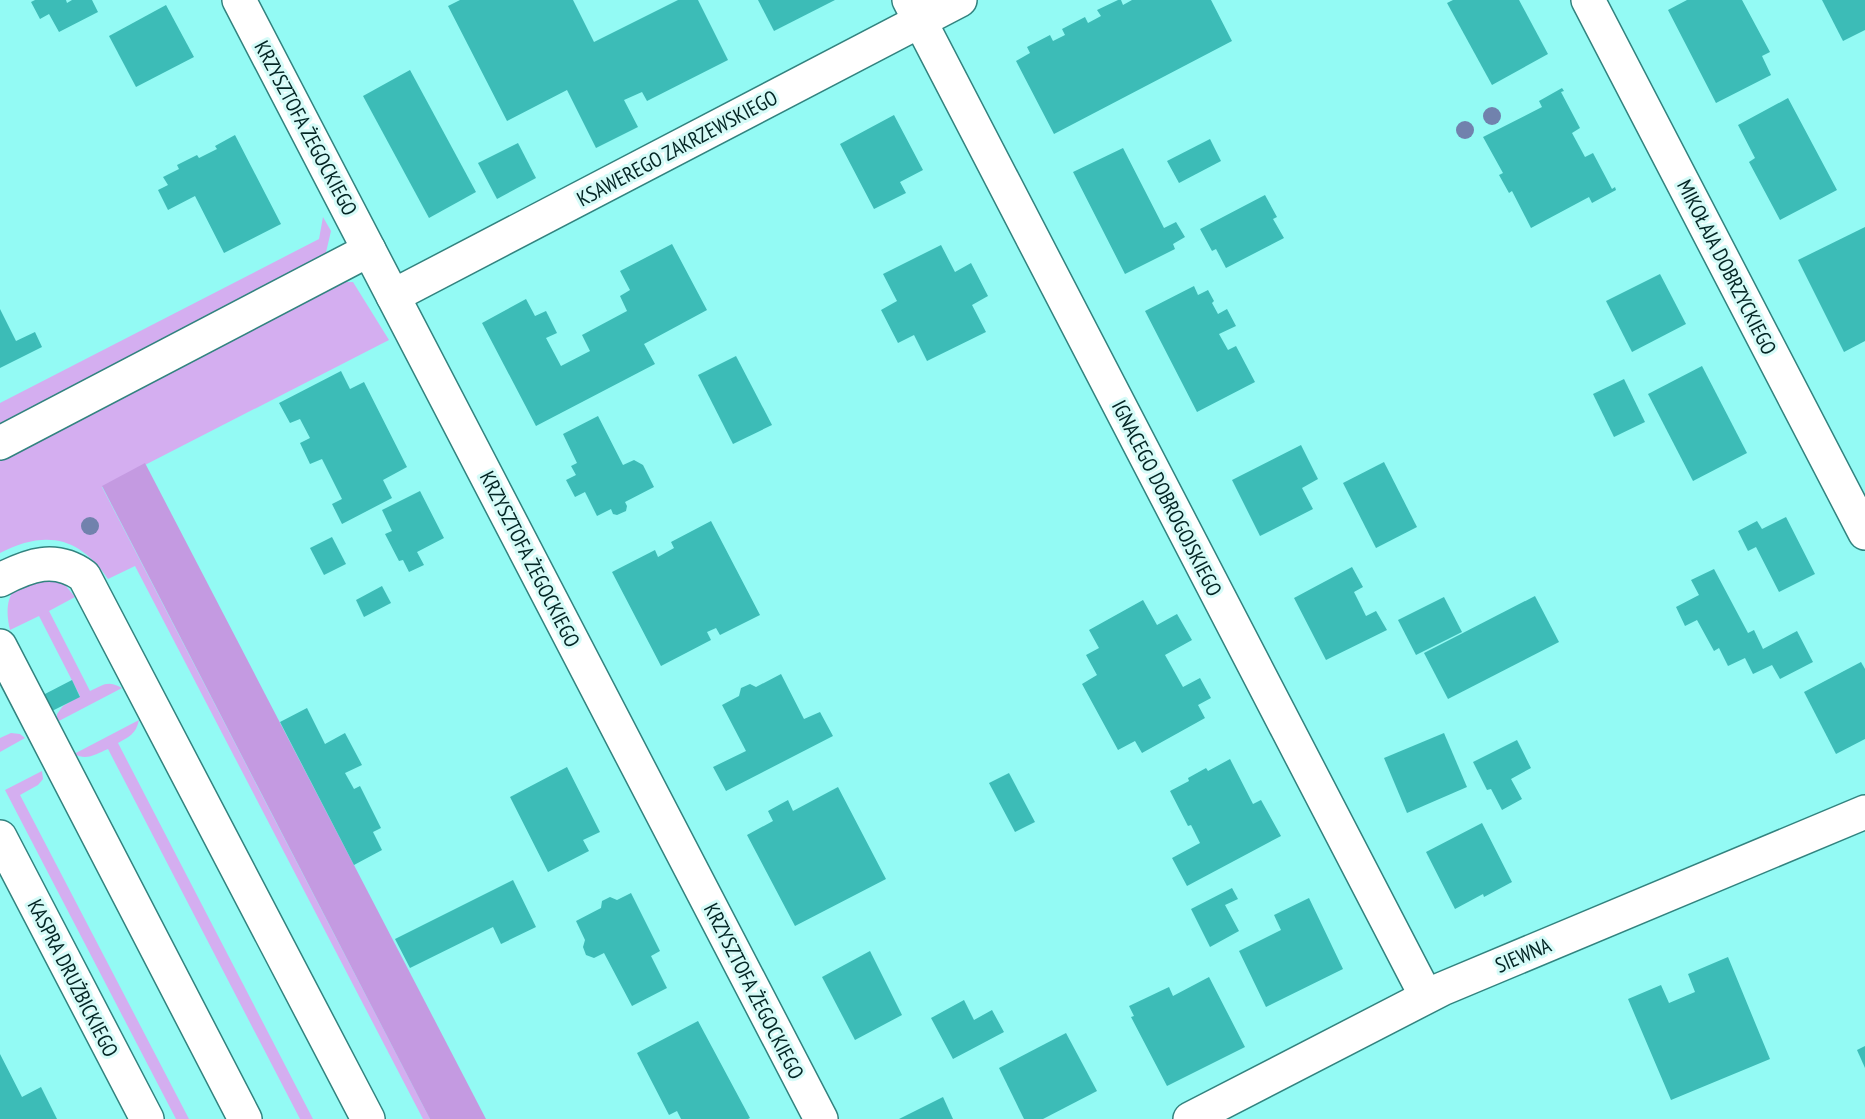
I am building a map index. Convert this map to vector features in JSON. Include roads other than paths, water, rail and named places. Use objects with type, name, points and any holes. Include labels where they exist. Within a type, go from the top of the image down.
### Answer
[{"type":"street","name":"KRZYSZTOFA ŻEGOCKIEGO","points":[[239,0],[821,1119]]},
{"type":"street","name":"KSAWEREGO ZAKRZEWSKIEGO","points":[[393,296],[914,10],[960,0]]},
{"type":"street","name":"MIKOŁAJA DOBRZYCKIEGO","points":[[1588,0],[1865,533]]},
{"type":"street","name":"IGNACEGO DOBROGOJSKIEGO","points":[[914,10],[1426,996]]},
{"type":"street","points":[[0,443],[369,250]]},
{"type":"street","points":[[0,580],[21,569],[50,564],[76,570],[84,576],[368,1119]]},
{"type":"street","points":[[0,646],[245,1119]]},
{"type":"street","name":"SIEWNA","points":[[1190,1119],[1426,996],[1865,812]]},
{"type":"street","name":"KASPRA DRUŻBICKIEGO","points":[[0,837],[147,1119]]}]
